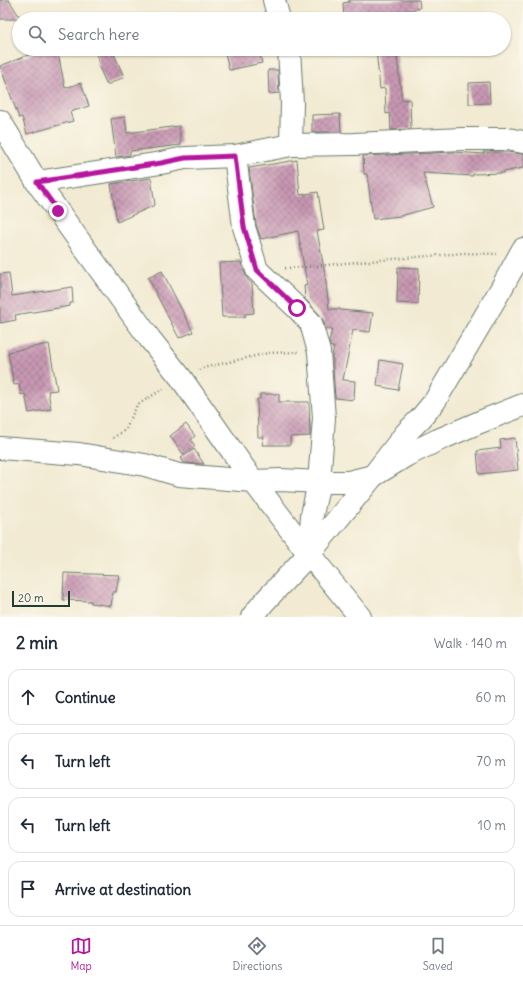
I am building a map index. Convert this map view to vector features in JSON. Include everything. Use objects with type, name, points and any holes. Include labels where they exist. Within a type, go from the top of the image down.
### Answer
[{"type":"street","points":[[274,0],[278,12]]},
{"type":"street","points":[[289,56],[292,103],[291,145]]},
{"type":"street","points":[[0,121],[37,182],[150,339],[185,384],[253,481],[360,617]]},
{"type":"street","points":[[37,182],[185,158],[235,156],[291,145],[354,144],[462,139],[508,139],[523,142]]},
{"type":"street","points":[[235,156],[244,227],[257,270],[311,323],[318,352],[324,418],[319,482],[312,515],[309,554]]},
{"type":"street","points":[[252,617],[309,554],[374,476],[406,433],[435,401],[521,252]]},
{"type":"street","points":[[0,448],[78,454],[144,465],[179,475],[253,481],[280,480],[349,482],[374,476],[407,455],[432,443],[523,405]]},
{"type":"path","points":[[257,270],[464,254],[521,252]]},
{"type":"building","points":[[0,0],[9,0],[17,12],[12,12],[12,19],[0,19]]},
{"type":"building","points":[[349,0],[419,0],[420,8],[398,12],[344,12],[343,3],[349,2]]},
{"type":"building","points":[[26,56],[58,56],[65,88],[81,83],[89,106],[70,112],[73,121],[27,134],[22,117],[19,118],[0,66]]},
{"type":"building","points":[[97,56],[115,56],[124,77],[107,85],[98,65]]},
{"type":"building","points":[[226,56],[260,56],[262,63],[229,70]]},
{"type":"building","points":[[377,56],[397,56],[402,100],[410,99],[411,129],[391,130],[390,113],[386,114],[385,88],[380,89]]},
{"type":"building","points":[[268,70],[278,70],[279,93],[269,94]]},
{"type":"building","points":[[489,82],[490,103],[469,104],[469,83]]},
{"type":"building","points":[[340,114],[341,132],[312,132],[312,115]]},
{"type":"building","points":[[125,117],[127,133],[179,126],[181,145],[130,151],[130,155],[116,157],[111,119]]},
{"type":"building","points":[[453,152],[484,154],[483,152],[507,152],[523,154],[523,168],[503,173],[473,174],[473,176],[423,173],[433,207],[400,216],[373,219],[367,174],[364,174],[363,156]]},
{"type":"building","points":[[297,160],[300,195],[318,192],[324,230],[317,231],[325,274],[329,309],[373,313],[370,332],[353,330],[343,380],[355,381],[354,400],[335,398],[332,358],[334,347],[331,347],[329,342],[332,329],[326,329],[320,315],[305,299],[304,286],[307,285],[298,231],[261,239],[256,224],[249,168]]},
{"type":"building","points":[[151,178],[155,205],[117,222],[111,184]]},
{"type":"building","points":[[241,262],[243,271],[248,280],[252,283],[254,313],[245,314],[245,317],[222,317],[219,263]]},
{"type":"building","points":[[398,267],[419,268],[418,304],[397,303]]},
{"type":"building","points":[[162,271],[193,332],[179,338],[148,278]]},
{"type":"building","points":[[9,273],[12,296],[72,287],[73,303],[70,303],[70,306],[15,315],[16,320],[0,323],[0,274]]},
{"type":"building","points":[[49,344],[57,390],[48,391],[51,409],[29,413],[25,394],[21,395],[19,384],[14,385],[8,352]]},
{"type":"building","points":[[380,360],[403,364],[398,390],[377,386]]},
{"type":"building","points":[[260,394],[279,394],[279,402],[309,402],[310,436],[290,437],[290,445],[262,445],[264,437],[258,437],[257,399],[260,399]]},
{"type":"building","points":[[186,424],[195,436],[191,440],[195,446],[183,454],[170,436]]},
{"type":"building","points":[[515,438],[518,470],[479,474],[477,451],[501,448],[500,440]]},
{"type":"building","points":[[194,449],[204,464],[184,463],[181,458]]},
{"type":"building","points":[[64,573],[119,575],[116,592],[113,592],[111,606],[91,603],[91,601],[63,600]]},
{"type":"route","points":[[58,211],[37,182],[185,158],[235,156],[244,227],[257,270],[297,308]]}]
